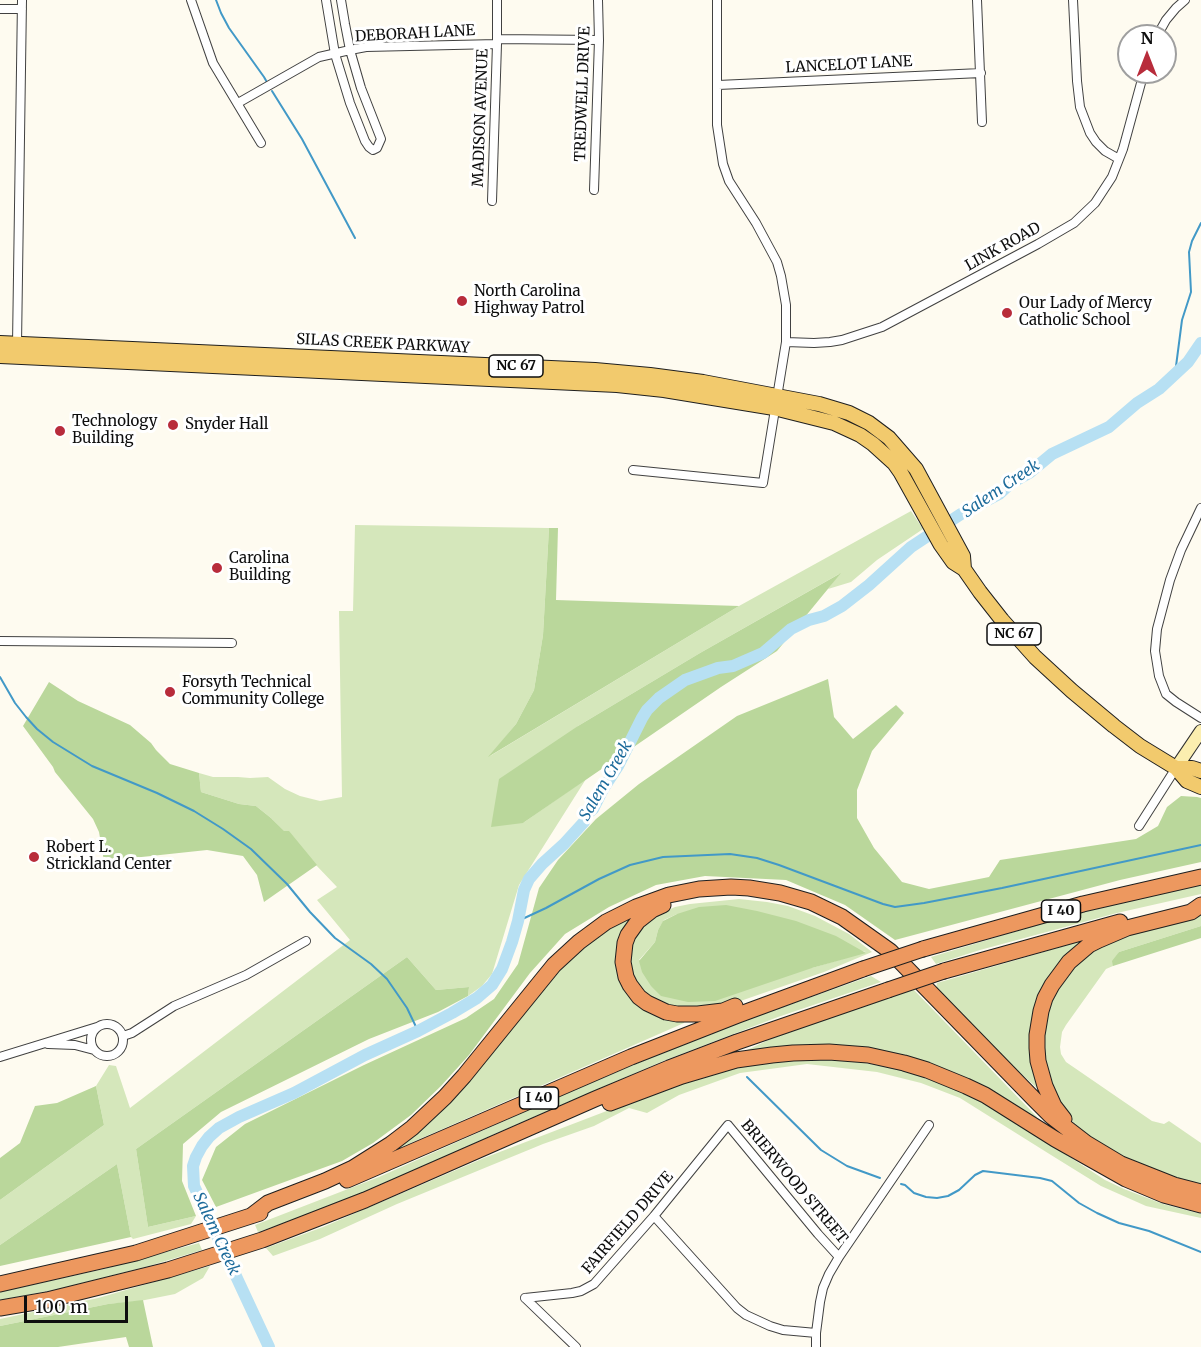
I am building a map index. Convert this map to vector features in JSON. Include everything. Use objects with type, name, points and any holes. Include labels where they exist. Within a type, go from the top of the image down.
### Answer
[{"type":"highway","name":"I 40","points":[[0,1284],[136,1252],[251,1216],[388,1164],[662,1044],[827,981],[923,949],[1083,904],[1201,877]]},
{"type":"highway","points":[[251,1216],[268,1203],[353,1168],[412,1128],[464,1076],[554,965],[591,933],[620,914],[651,900],[699,889],[732,887],[780,893],[811,902],[857,926],[890,951],[1051,1116],[1086,1143],[1121,1164],[1174,1185],[1201,1192]]},
{"type":"highway","points":[[827,981],[808,981],[723,1011],[676,1014],[647,1003],[634,990],[624,970],[623,953],[628,935],[638,921],[652,910],[680,900],[706,896],[745,895],[783,901],[813,911],[843,926],[882,954],[1043,1117],[1078,1146],[1126,1179]]},
{"type":"highway","name":"I 40","points":[[0,1308],[46,1300],[168,1270],[262,1240],[366,1200],[551,1118],[727,1046],[944,971],[1128,919],[1201,904]]},
{"type":"highway","points":[[1086,1143],[1054,1106],[1041,1074],[1037,1035],[1046,998],[1060,973],[1089,945],[1127,928],[1191,912],[1201,904]]},
{"type":"highway","points":[[551,1118],[564,1122],[682,1076],[736,1060],[772,1054],[852,1053],[904,1063],[946,1077],[985,1095],[1055,1139],[1126,1179],[1164,1195],[1201,1205]]},
{"type":"main road","name":"SILAS CREEK PARKWAY","points":[[0,343],[616,372],[704,382],[775,401],[860,435],[885,454],[928,508],[947,541],[953,562],[964,569],[1014,634],[1053,674],[1121,732],[1176,768],[1187,781],[1201,787]]},
{"type":"main road","name":"SILAS CREEK PARKWAY","points":[[0,357],[617,385],[775,401]]},
{"type":"main road","points":[[246,367],[250,360],[332,363],[343,358]]},
{"type":"main road","name":"SILAS CREEK PARKWAY","points":[[1176,768],[1192,768],[1201,771]]},
{"type":"street","points":[[191,0],[213,63],[261,143]]},
{"type":"street","points":[[326,0],[335,54],[350,104],[365,141],[374,150],[378,148],[381,139],[351,50],[341,0]]},
{"type":"street","name":"MADISON AVENUE","points":[[492,201],[497,0]]},
{"type":"street","name":"TREDWELL DRIVE","points":[[594,190],[599,40],[598,0]]},
{"type":"street","points":[[633,470],[763,483],[786,342],[786,305],[777,262],[756,223],[729,182],[723,164],[717,125],[717,0]]},
{"type":"street","points":[[977,0],[982,122]]},
{"type":"street","points":[[1073,0],[1080,107],[1096,142],[1105,151],[1119,159]]},
{"type":"street","points":[[1164,24],[1185,0]]},
{"type":"street","points":[[0,9],[22,5],[17,344]]},
{"type":"street","name":"DEBORAH LANE","points":[[238,103],[319,57],[366,46],[599,40]]},
{"type":"street","name":"LANCELOT LANE","points":[[718,85],[981,73]]},
{"type":"street","name":"LINK ROAD","points":[[786,342],[814,344],[830,342],[882,327],[1074,223],[1095,204],[1112,177],[1141,84]]},
{"type":"street","points":[[1201,508],[1170,580],[1157,629],[1155,651],[1159,676],[1166,694],[1201,718]]},
{"type":"street","points":[[0,641],[232,644]]},
{"type":"street","points":[[1139,826],[1201,731]]},
{"type":"street","points":[[123,1036],[132,1033],[174,1006],[246,975],[306,940]]},
{"type":"street","points":[[0,1057],[107,1024],[121,1031],[123,1036],[122,1047],[115,1055],[104,1056],[94,1050],[75,1045],[45,1044]]},
{"type":"street","points":[[94,1050],[92,1036],[97,1027]]},
{"type":"street","name":"FAIRFIELD DRIVE","points":[[576,1347],[525,1298],[572,1293],[594,1284],[654,1216],[728,1125]]},
{"type":"street","name":"BRIERWOOD STREET","points":[[728,1125],[839,1257]]},
{"type":"street","points":[[816,1347],[817,1317],[823,1288],[839,1257],[929,1125]]},
{"type":"street","points":[[654,1216],[736,1308],[770,1326],[783,1330],[816,1333]]},
{"type":"green space","points":[[911,511],[923,529],[877,560],[851,582],[828,589],[839,574],[578,726],[523,823],[586,779],[519,885],[492,974],[482,986],[468,996],[469,987],[436,990],[407,957],[136,1149],[148,1227],[196,1216],[191,1224],[133,1239],[117,1164],[0,1245],[0,1200],[104,1125],[96,1086],[109,1065],[116,1066],[130,1108],[350,940],[317,900],[337,887],[271,818],[256,806],[239,804],[201,792],[199,773],[213,777],[268,777],[300,796],[320,801],[342,797],[339,611],[353,611],[355,525],[549,528],[543,635],[534,690],[516,724],[490,756],[739,606]]},
{"type":"green space","points":[[549,528],[558,528],[556,600],[739,606],[488,757],[516,724],[534,690],[543,635]]},
{"type":"green space","points":[[841,573],[777,651],[523,823],[491,827],[499,779],[578,726]]},
{"type":"green space","points":[[828,679],[834,717],[853,739],[896,705],[904,713],[872,751],[857,790],[857,818],[874,848],[902,882],[929,889],[989,877],[1000,860],[1136,839],[1158,826],[1167,807],[1181,796],[1201,798],[1201,862],[1120,880],[895,940],[845,905],[786,880],[705,876],[656,885],[609,907],[565,934],[530,973],[469,1055],[441,1086],[411,1115],[373,1143],[342,1161],[216,1207],[202,1180],[216,1147],[245,1124],[466,1018],[494,999],[518,964],[539,888],[558,860],[596,819],[639,784],[737,716]]},
{"type":"green space","points":[[49,682],[78,701],[130,725],[170,764],[199,773],[201,792],[239,804],[256,806],[284,831],[289,831],[317,865],[264,902],[257,875],[243,856],[207,850],[104,861],[99,832],[93,819],[55,772],[23,726]]},
{"type":"green space","points":[[1201,885],[1201,894],[1117,913],[936,964],[931,957],[1057,919]]},
{"type":"green space","points":[[739,899],[788,906],[815,916],[849,934],[872,952],[824,972],[726,1006],[665,1008],[636,987],[627,954],[637,929],[657,915],[675,907]],"holes":[[[677,914],[866,952],[812,968],[639,960],[655,942],[664,920]]]},
{"type":"green space","points":[[726,905],[796,921],[836,936],[866,953],[812,968],[715,1001],[688,1002],[661,996],[642,972],[639,961],[655,942],[663,921],[699,907]]},
{"type":"green space","points":[[633,915],[624,981],[685,1021],[684,1023],[397,1149],[396,1146],[537,990],[594,935]]},
{"type":"green space","points":[[1201,915],[1201,926],[1119,952],[1113,966],[1106,969],[1066,1025],[1062,1032],[1060,1047],[1066,1062],[1152,1121],[1164,1124],[1169,1121],[1201,1143],[1201,1187],[1181,1181],[1108,1150],[1077,1127],[1059,1105],[1043,1058],[1045,1015],[1062,979],[1087,953],[1141,928]]},
{"type":"green space","points":[[1201,926],[1201,938],[1113,966],[1112,961],[1119,952]]},
{"type":"green space","points":[[1085,940],[1044,994],[1041,1087],[1038,1089],[993,1048],[936,989],[937,983]]},
{"type":"green space","points":[[407,957],[436,990],[469,987],[468,996],[438,1012],[369,1039],[221,1112],[183,1144],[182,1181],[196,1216],[148,1227],[136,1149]]},
{"type":"green space","points":[[871,976],[881,982],[778,1017],[663,1061],[390,1182],[307,1215],[258,1232],[255,1225],[379,1177],[638,1063],[738,1023]]},
{"type":"green space","points":[[914,990],[1037,1117],[1035,1119],[932,1066],[749,1053],[747,1050],[775,1037]]},
{"type":"green space","points":[[833,1059],[903,1070],[953,1087],[1036,1135],[1105,1180],[1163,1204],[1201,1214],[1201,1218],[1146,1206],[1101,1186],[960,1098],[921,1083],[877,1072],[807,1064],[740,1073],[679,1095],[647,1113],[629,1108],[594,1126],[543,1144],[397,1204],[320,1239],[273,1256],[266,1248],[323,1227],[484,1158],[664,1089],[732,1067],[772,1060]]},
{"type":"green space","points":[[96,1086],[104,1125],[0,1200],[0,1158],[20,1143],[35,1106],[57,1103]]},
{"type":"green space","points":[[117,1164],[131,1237],[0,1266],[0,1245]]},
{"type":"green space","points":[[199,1243],[202,1250],[149,1266],[58,1289],[0,1300],[0,1292],[104,1269]]},
{"type":"green space","points":[[210,1266],[203,1278],[175,1294],[108,1304],[0,1326],[0,1319],[98,1298]]},
{"type":"green space","points":[[143,1300],[153,1347],[129,1347],[126,1337],[58,1347],[0,1347],[0,1326],[108,1304]]},
{"type":"waterway","points":[[216,0],[229,28],[268,84]]},
{"type":"waterway","points":[[272,91],[302,139],[355,238]]},
{"type":"waterway","points":[[1175,374],[1182,320],[1191,292],[1189,252],[1201,223]]},
{"type":"waterway","name":"Salem Creek","points":[[269,1347],[194,1186],[193,1166],[209,1137],[219,1128],[239,1117],[294,1093],[365,1055],[452,1013],[477,998],[492,985],[502,969],[512,942],[524,890],[529,879],[584,822],[618,766],[642,718],[659,698],[685,680],[718,668],[733,666],[763,653],[791,629],[842,606],[911,547],[961,514],[999,494],[1052,454],[1109,427],[1137,403],[1159,389],[1188,362],[1201,343]]},
{"type":"waterway","points":[[0,677],[26,717],[53,742],[92,766],[194,811],[251,849],[287,884],[335,938],[371,964],[387,979],[407,1008],[418,1031]]},
{"type":"waterway","points":[[518,921],[630,865],[663,857],[730,854],[757,858],[895,907],[1002,888],[1201,845]]},
{"type":"waterway","points":[[747,1077],[821,1150],[847,1166],[880,1178]]},
{"type":"waterway","points":[[901,1184],[914,1193],[937,1198],[948,1196],[959,1190],[975,1175],[983,1171],[1040,1178],[1052,1181],[1079,1203],[1097,1213],[1201,1252]]},
{"type":"place","name":"North Carolina Highway Patrol","points":[[462,301]]},
{"type":"place","name":"Our Lady of Mercy Catholic School","points":[[1007,313]]},
{"type":"place","name":"Snyder Hall","points":[[173,425]]},
{"type":"place","name":"Technology Building","points":[[60,431]]},
{"type":"place","name":"Carolina Building","points":[[217,568]]},
{"type":"place","name":"Forsyth Technical Community College","points":[[170,692]]},
{"type":"place","name":"Robert L. Strickland Center","points":[[34,857]]}]
